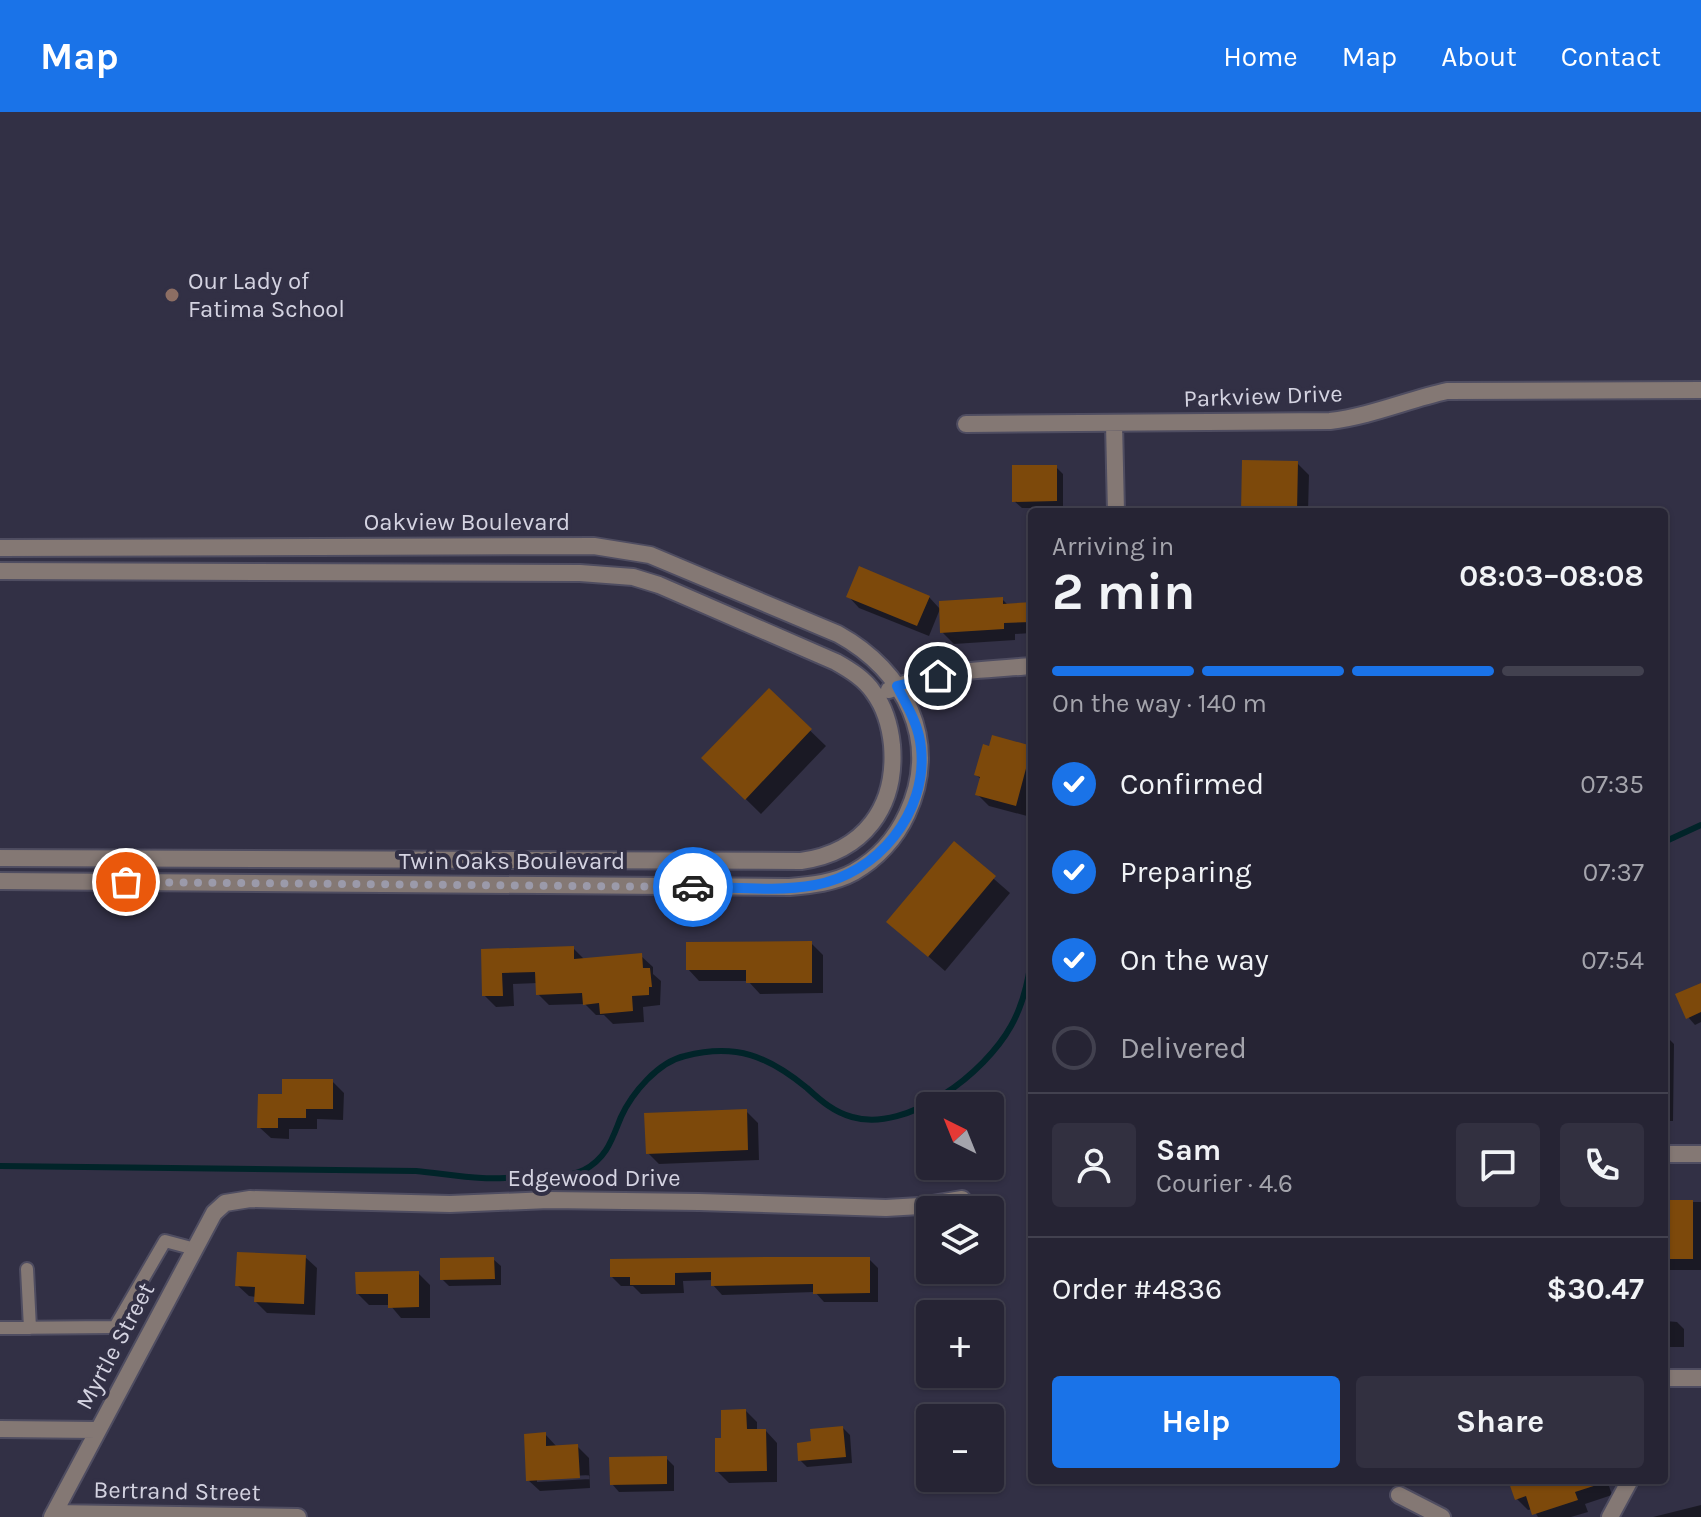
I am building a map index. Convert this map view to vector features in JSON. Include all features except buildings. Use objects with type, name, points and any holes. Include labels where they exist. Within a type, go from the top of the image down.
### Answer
[{"type":"street","name":"Parkview Drive","points":[[966,424],[1330,421],[1447,391],[1701,390]]},
{"type":"street","points":[[1114,423],[1116,508]]},
{"type":"street","name":"Oakview Boulevard","points":[[0,548],[612,547],[650,555],[838,634],[878,661],[897,686]]},
{"type":"street","name":"Oakview Boulevard","points":[[0,571],[580,573],[633,577],[659,585],[836,662],[852,671],[877,695]]},
{"type":"street","points":[[877,695],[897,686],[938,676],[1028,666]]},
{"type":"street","name":"Twin Oaks Boulevard","points":[[0,881],[815,885],[846,875],[870,861],[900,830],[911,805],[920,774],[921,746],[913,716],[897,686]]},
{"type":"street","name":"Twin Oaks Boulevard","points":[[0,858],[818,859],[845,848],[863,833],[882,808],[888,794],[893,763],[891,739],[888,720],[877,695]]},
{"type":"street","points":[[1668,1154],[1701,1154]]},
{"type":"street","name":"Edgewood Drive","points":[[225,1203],[250,1199],[450,1204],[549,1200],[916,1206]]},
{"type":"street","name":"Myrtle Street","points":[[53,1515],[214,1213],[225,1203]]},
{"type":"street","points":[[1668,1378],[1701,1378]]},
{"type":"street","points":[[0,1429],[97,1430]]},
{"type":"street","points":[[1610,1517],[1628,1484]]},
{"type":"street","points":[[1399,1495],[1442,1517]]},
{"type":"street","name":"Bertrand Street","points":[[53,1515],[298,1517]]},
{"type":"lane","points":[[0,1328],[115,1327],[165,1241],[195,1249]]},
{"type":"lane","points":[[27,1269],[30,1328]]},
{"type":"waterway","points":[[1668,840],[1701,825]]},
{"type":"waterway","points":[[0,1166],[416,1171],[489,1178],[567,1175],[584,1170],[598,1160],[632,1098],[656,1072],[675,1059],[720,1051],[765,1060],[845,1115],[874,1120],[897,1116],[943,1095],[983,1062],[1016,1017],[1028,976]]},
{"type":"way so far","points":[[126,882],[693,887]]},
{"type":"place","name":"Our Lady of Fatima School","points":[[172,295]]},
{"type":"route","points":[[693,887],[815,885],[854,872],[881,852],[900,830],[920,774],[921,746],[917,730],[897,686],[938,676]]}]
